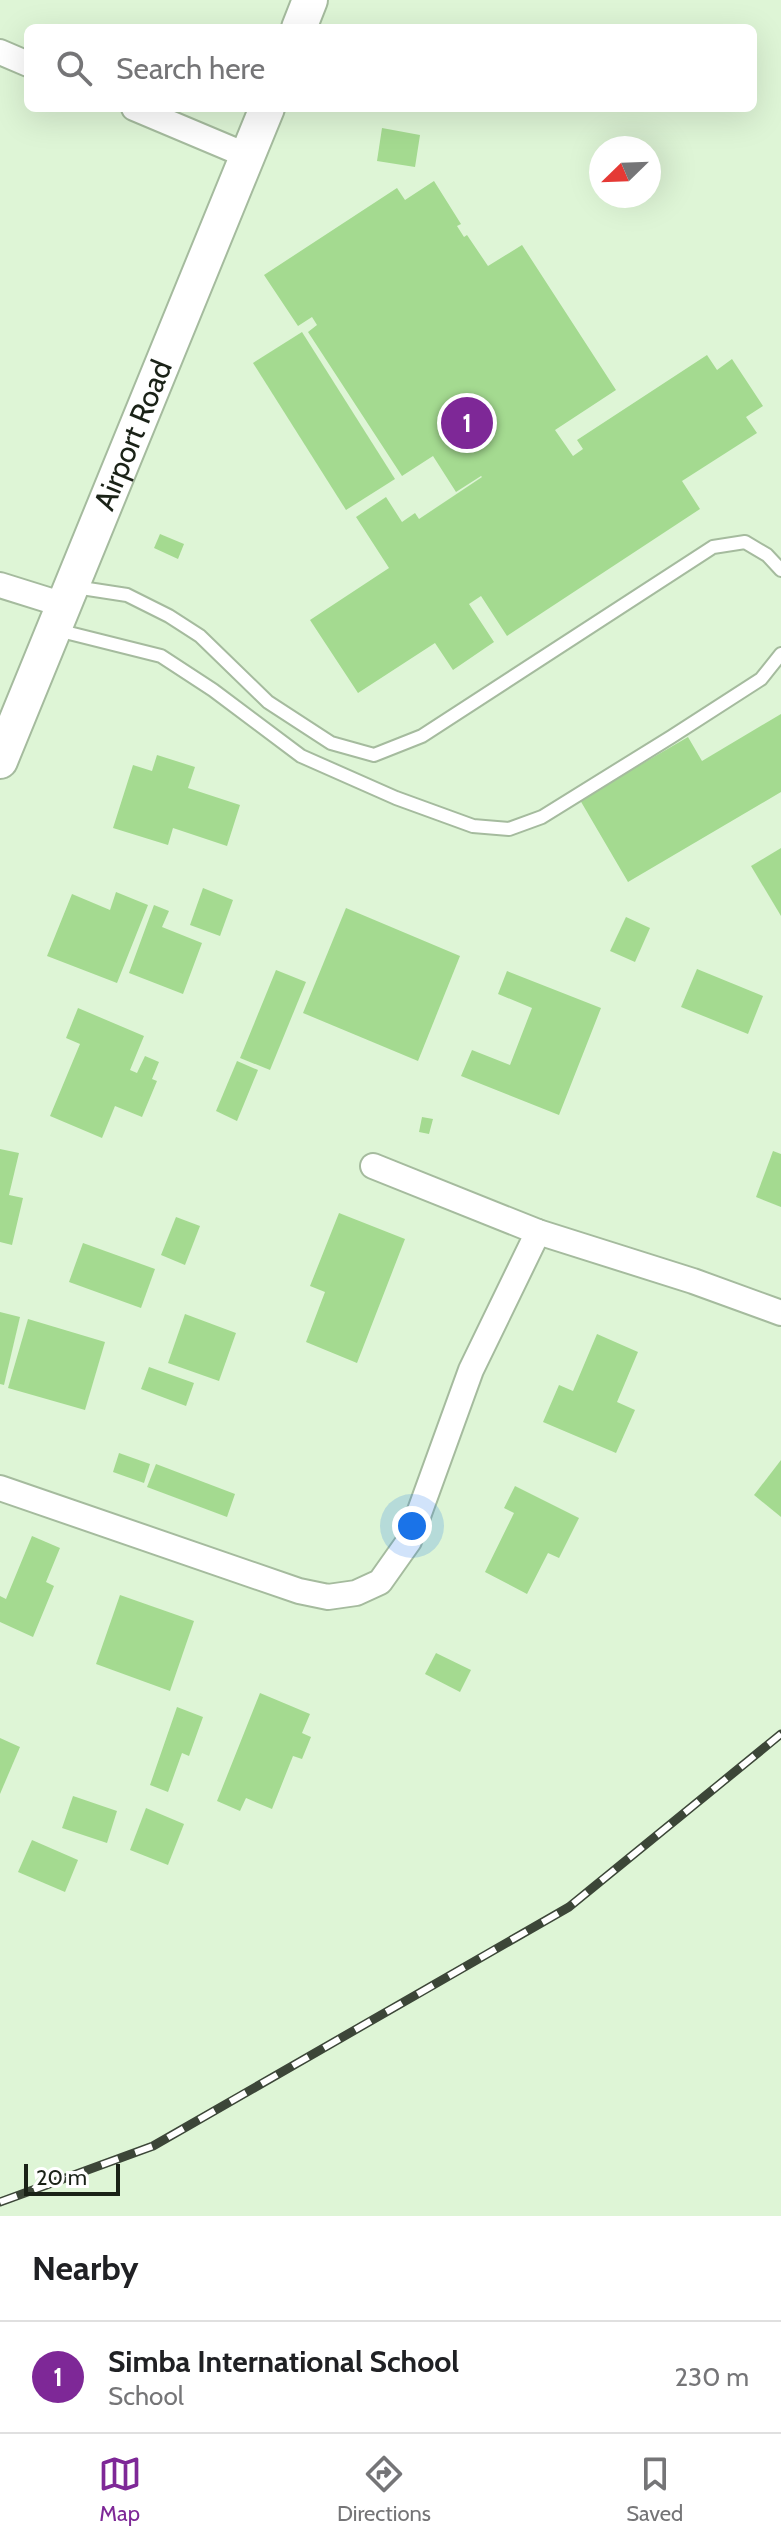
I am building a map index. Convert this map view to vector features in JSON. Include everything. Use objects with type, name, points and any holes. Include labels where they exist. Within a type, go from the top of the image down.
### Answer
[{"type":"street","points":[[301,24],[310,0]]},
{"type":"street","points":[[0,52],[24,62]]},
{"type":"street","points":[[144,112],[248,156]]},
{"type":"street","name":"Airport Road","points":[[0,761],[265,112]]},
{"type":"street","points":[[0,585],[63,607]]},
{"type":"street","points":[[373,1166],[538,1232],[693,1281],[781,1313]]},
{"type":"street","points":[[0,1488],[299,1591],[328,1597],[356,1593],[380,1582],[409,1541],[471,1370],[538,1232]]},
{"type":"lane","points":[[63,607],[127,595],[200,636],[268,702],[331,743],[374,755],[422,736],[713,547],[745,542],[767,555],[781,570]]},
{"type":"lane","points":[[63,607],[161,656],[213,690],[301,756],[396,798],[473,826],[509,829],[542,817],[748,688],[761,679],[781,654]]},
{"type":"building","points":[[382,128],[420,135],[415,167],[377,161]]},
{"type":"building","points":[[434,181],[461,224],[457,226],[488,266],[522,245],[616,390],[555,430],[573,456],[583,449],[577,440],[707,355],[717,370],[732,359],[763,406],[746,417],[757,433],[682,481],[700,509],[507,636],[481,596],[469,604],[494,642],[453,670],[435,643],[358,693],[310,620],[389,568],[356,517],[386,497],[402,522],[415,513],[419,519],[482,477],[456,492],[433,456],[402,476],[308,332],[317,325],[312,317],[298,326],[264,275],[397,188],[405,200]]},
{"type":"building","points":[[302,332],[395,479],[346,510],[253,363]]},
{"type":"building","points":[[160,534],[184,544],[178,559],[154,548]]},
{"type":"building","points":[[781,714],[781,792],[628,882],[580,800],[688,737],[702,761]]},
{"type":"building","points":[[157,755],[195,767],[188,788],[240,805],[227,846],[173,828],[168,845],[113,828],[133,765],[152,771]]},
{"type":"building","points":[[781,848],[781,916],[751,866]]},
{"type":"building","points":[[203,888],[233,900],[220,936],[190,925]]},
{"type":"building","points":[[116,892],[148,905],[117,983],[47,956],[72,894],[110,910]]},
{"type":"building","points":[[154,905],[169,911],[162,927],[202,943],[183,994],[129,973]]},
{"type":"building","points":[[346,908],[460,956],[418,1061],[303,1013]]},
{"type":"building","points":[[626,917],[650,928],[635,962],[610,951]]},
{"type":"building","points":[[697,969],[763,996],[748,1034],[681,1007]]},
{"type":"building","points":[[276,970],[306,982],[270,1070],[240,1058]]},
{"type":"building","points":[[507,971],[601,1008],[559,1115],[461,1076],[472,1050],[510,1065],[532,1008],[498,994]]},
{"type":"building","points":[[78,1008],[144,1036],[130,1070],[137,1073],[145,1056],[159,1062],[152,1079],[157,1081],[142,1117],[115,1106],[102,1138],[50,1116],[80,1044],[66,1038]]},
{"type":"building","points":[[237,1061],[258,1070],[237,1121],[216,1111]]},
{"type":"building","points":[[422,1117],[433,1119],[429,1134],[419,1132]]},
{"type":"building","points":[[0,1149],[19,1153],[9,1195],[23,1198],[12,1245],[0,1242]]},
{"type":"building","points":[[773,1151],[781,1154],[781,1207],[756,1197]]},
{"type":"building","points":[[339,1213],[405,1239],[357,1363],[306,1342],[325,1292],[310,1286]]},
{"type":"building","points":[[176,1217],[200,1226],[185,1265],[161,1255]]},
{"type":"building","points":[[83,1243],[155,1269],[141,1308],[69,1282]]},
{"type":"building","points":[[0,1312],[20,1317],[4,1385],[0,1384]]},
{"type":"building","points":[[185,1314],[236,1333],[219,1381],[168,1363]]},
{"type":"building","points":[[28,1319],[105,1342],[85,1410],[8,1388]]},
{"type":"building","points":[[597,1334],[638,1352],[617,1402],[635,1410],[616,1453],[543,1422],[559,1385],[573,1391]]},
{"type":"building","points":[[149,1367],[194,1383],[186,1406],[141,1389]]},
{"type":"building","points":[[119,1453],[150,1464],[144,1483],[113,1472]]},
{"type":"building","points":[[781,1460],[781,1517],[754,1495]]},
{"type":"building","points":[[156,1464],[235,1494],[227,1517],[147,1487]]},
{"type":"building","points":[[515,1486],[579,1518],[559,1558],[548,1553],[527,1594],[485,1572],[514,1513],[504,1508]]},
{"type":"building","points":[[32,1536],[60,1548],[46,1582],[54,1586],[33,1637],[0,1622],[0,1596],[6,1599]]},
{"type":"building","points":[[120,1595],[194,1621],[170,1691],[96,1664]]},
{"type":"building","points":[[436,1653],[471,1670],[460,1692],[425,1674]]},
{"type":"building","points":[[260,1693],[310,1714],[302,1733],[311,1737],[302,1759],[293,1756],[272,1809],[246,1798],[240,1811],[217,1801]]},
{"type":"building","points":[[177,1707],[203,1717],[189,1756],[182,1753],[168,1792],[150,1785]]},
{"type":"building","points":[[0,1738],[20,1747],[0,1794]]},
{"type":"building","points":[[73,1796],[117,1811],[107,1843],[62,1828]]},
{"type":"building","points":[[146,1808],[184,1824],[168,1865],[130,1850]]},
{"type":"building","points":[[32,1840],[78,1860],[65,1892],[18,1872]]},
{"type":"railway","points":[[0,2202],[153,2146],[569,1907],[781,1734]]},
{"type":"place","name":"Simba International School","points":[[467,423]]}]
